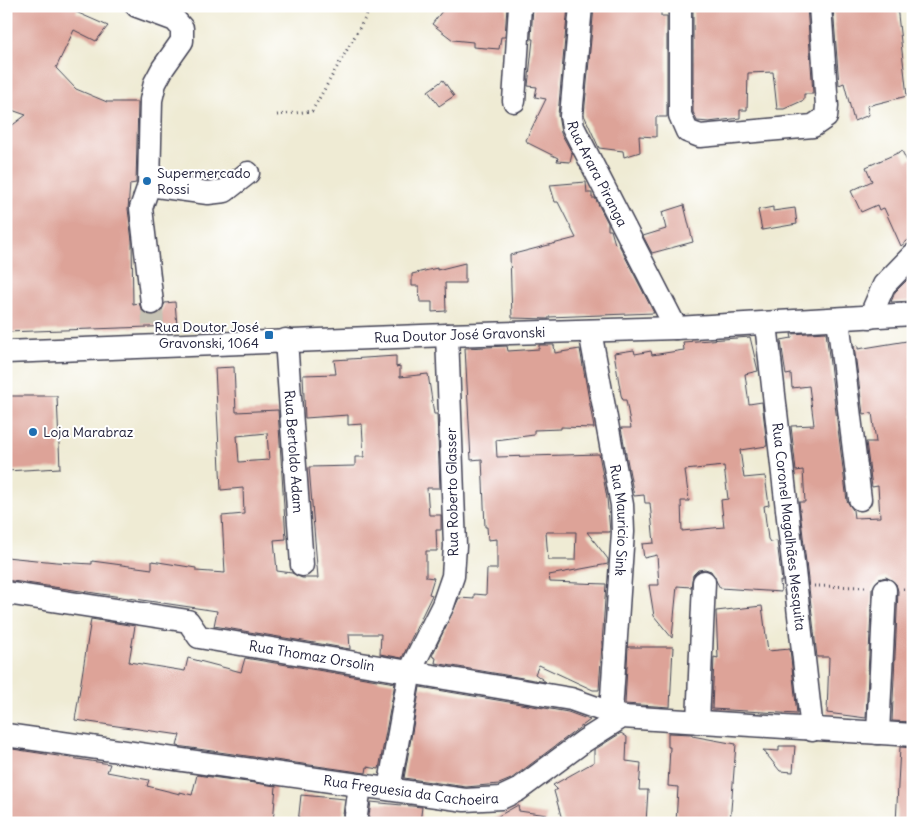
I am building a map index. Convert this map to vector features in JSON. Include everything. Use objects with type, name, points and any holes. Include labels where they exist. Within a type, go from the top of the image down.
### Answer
[{"type":"street","points":[[137,6],[175,20],[182,28],[182,41],[155,83],[151,100],[149,185],[141,208],[152,303]]},
{"type":"street","points":[[514,100],[520,6]]},
{"type":"street","name":"Rua Arara Piranga","points":[[581,6],[572,101],[573,127],[676,328]]},
{"type":"street","points":[[680,6],[680,115],[687,131],[700,136],[813,126],[826,116],[827,106],[820,6]]},
{"type":"street","points":[[149,185],[208,193],[225,191],[248,172]]},
{"type":"street","points":[[870,317],[884,284],[913,255]]},
{"type":"street","name":"Rua Doutor José Gravonski","points":[[6,352],[153,336],[286,340],[676,328],[913,314]]},
{"type":"street","points":[[838,318],[860,499]]},
{"type":"street","name":"Rua Coronel Magalhães Mesquita","points":[[766,324],[798,586],[812,730]]},
{"type":"street","name":"Rua Mauricio Sink","points":[[590,331],[622,505],[623,532],[616,714]]},
{"type":"street","name":"Rua Roberto Glasser","points":[[389,789],[410,671],[443,604],[453,576],[455,546],[447,335]]},
{"type":"street","name":"Rua Bertoldo Adam","points":[[286,340],[302,565]]},
{"type":"street","points":[[698,722],[704,582]]},
{"type":"street","points":[[878,733],[885,590]]},
{"type":"street","name":"Rua Thomaz Orsolin","points":[[6,593],[188,621],[199,637],[570,699],[616,714]]},
{"type":"street","points":[[616,714],[698,722],[913,735]]},
{"type":"street","name":"Rua Freguesia da Cachoeira","points":[[6,735],[465,800],[501,798],[518,790],[584,742],[616,714]]},
{"type":"street","points":[[355,823],[360,785]]},
{"type":"path","points":[[277,115],[312,111],[372,6]]},
{"type":"path","points":[[798,586],[861,585],[885,590],[913,589]]},
{"type":"building","points":[[6,6],[79,6],[76,12],[108,26],[96,41],[74,30],[56,68],[76,89],[107,102],[138,102],[136,183],[130,184],[128,209],[132,241],[133,304],[139,303],[142,311],[153,316],[160,313],[165,303],[175,302],[177,326],[6,332],[6,130],[26,115],[6,108]]},
{"type":"building","points":[[446,6],[507,6],[505,37],[501,37],[499,49],[473,47],[473,42],[453,40],[432,24]]},
{"type":"building","points":[[533,6],[568,6],[558,115],[561,133],[572,153],[570,162],[557,161],[558,158],[528,143],[526,140],[546,99],[535,97],[537,87],[528,86],[533,39],[531,39]]},
{"type":"building","points":[[616,6],[653,6],[653,11],[661,11],[661,16],[667,16],[667,117],[656,117],[656,137],[639,136],[640,152],[624,157],[623,151],[599,148],[584,115],[594,7],[616,10]]},
{"type":"building","points":[[693,6],[807,6],[813,94],[804,94],[804,100],[784,109],[777,109],[773,72],[748,73],[747,110],[740,110],[740,118],[709,122],[697,121],[693,112]]},
{"type":"building","points":[[897,6],[907,96],[867,106],[869,115],[854,121],[844,83],[839,85],[833,7]]},
{"type":"building","points":[[443,80],[454,96],[439,106],[428,91]]},
{"type":"building","points":[[902,151],[907,161],[913,158],[913,236],[901,246],[884,208],[879,210],[877,205],[861,212],[851,191],[872,181],[866,167]]},
{"type":"building","points":[[586,182],[587,193],[592,193],[592,198],[595,198],[608,223],[608,230],[611,230],[615,244],[618,243],[654,313],[549,317],[549,319],[512,318],[510,255],[576,238],[558,202],[555,202],[550,185]]},
{"type":"building","points":[[684,205],[693,242],[652,253],[643,236],[666,229],[662,212]]},
{"type":"building","points":[[773,207],[773,211],[795,208],[797,224],[762,230],[758,210]]},
{"type":"building","points":[[465,263],[465,283],[445,283],[446,311],[432,312],[432,302],[420,302],[419,286],[412,286],[412,274]]},
{"type":"building","points":[[913,274],[913,301],[891,302],[895,292]]},
{"type":"building","points":[[826,332],[847,501],[853,510],[854,518],[880,517],[878,486],[872,487],[866,442],[876,442],[872,413],[863,414],[854,346],[858,345],[858,349],[913,340],[913,722],[892,721],[898,591],[896,584],[886,577],[879,579],[872,589],[866,718],[827,713],[829,657],[817,657],[799,502],[805,502],[803,470],[796,471],[791,426],[814,425],[809,386],[792,388],[791,374],[786,375],[781,340],[792,338],[791,334]]},
{"type":"building","points":[[750,337],[758,371],[745,374],[749,404],[762,402],[767,446],[740,450],[744,478],[765,476],[769,505],[764,506],[768,539],[770,542],[777,541],[782,582],[780,581],[781,592],[720,588],[711,571],[705,569],[698,570],[693,575],[691,587],[677,586],[672,638],[654,616],[649,585],[659,585],[657,555],[644,558],[642,544],[654,543],[650,503],[645,503],[644,495],[634,496],[621,428],[631,428],[626,400],[623,400],[621,395],[614,353],[634,350],[635,354],[651,351],[652,355],[684,350],[683,342]],"holes":[[[724,466],[728,499],[721,500],[724,527],[682,531],[681,501],[689,501],[685,470]]]},
{"type":"building","points":[[539,345],[554,345],[555,353],[580,349],[594,428],[561,427],[561,429],[534,430],[534,435],[496,440],[497,457],[599,454],[607,498],[610,532],[587,532],[608,559],[608,564],[549,575],[550,582],[606,584],[599,690],[593,690],[539,665],[535,674],[546,682],[435,663],[436,658],[432,656],[459,598],[474,599],[474,594],[486,595],[487,569],[497,569],[497,539],[488,540],[487,527],[485,527],[482,459],[471,460],[465,348],[507,346],[508,351],[539,349]],"holes":[[[546,532],[576,532],[575,560],[548,560]]]},
{"type":"building","points":[[396,356],[396,367],[400,366],[400,377],[428,374],[434,414],[437,414],[440,488],[427,488],[429,515],[441,515],[441,530],[436,530],[437,551],[426,551],[426,577],[434,578],[429,594],[432,595],[402,658],[380,654],[381,634],[349,634],[350,649],[214,626],[217,611],[6,580],[6,557],[92,564],[92,561],[152,569],[152,561],[196,568],[196,571],[225,573],[222,516],[244,514],[243,488],[221,490],[215,368],[234,367],[236,412],[278,410],[286,539],[274,540],[277,571],[292,573],[302,578],[318,578],[309,467],[355,466],[355,457],[364,457],[362,424],[348,425],[348,415],[305,418],[303,375],[336,374],[334,360]],"holes":[[[267,433],[269,460],[239,462],[237,436]]]},
{"type":"building","name":"Loja Marabraz","points":[[6,396],[57,396],[60,468],[6,471]]},
{"type":"building","points":[[762,606],[768,651],[790,649],[797,714],[712,709],[714,657],[718,658],[716,611]]},
{"type":"building","points":[[91,619],[135,626],[129,662],[185,671],[188,658],[241,672],[245,658],[395,683],[379,769],[367,767],[366,773],[177,746],[180,735],[75,720]]},
{"type":"building","points":[[628,647],[673,647],[670,707],[625,704]]},
{"type":"building","points":[[420,687],[568,712],[590,720],[511,779],[499,784],[466,787],[404,778]]},
{"type":"building","points":[[621,733],[627,737],[626,761],[641,763],[639,790],[648,790],[646,823],[563,823],[554,791],[557,789],[553,785],[594,762],[594,750]]},
{"type":"building","points":[[668,733],[692,734],[692,736],[736,744],[730,823],[676,823],[678,787],[668,786],[670,747],[668,747]]},
{"type":"building","points":[[779,746],[795,746],[793,772],[780,771],[763,750],[779,751]]},
{"type":"building","points":[[900,747],[913,748],[913,823],[896,823]]},
{"type":"building","points":[[6,748],[110,764],[107,772],[149,780],[147,786],[180,794],[180,792],[192,795],[197,775],[276,786],[273,823],[6,823]]},
{"type":"building","points":[[301,795],[345,799],[342,823],[298,823]]},
{"type":"building","points":[[371,802],[422,807],[420,823],[368,823]]},
{"type":"building","points":[[518,805],[519,811],[547,815],[546,823],[486,823]]},
{"type":"tunnel","points":[[152,303],[153,327]]},
{"type":"place","name":"Supermercado Rossi","points":[[147,181]]},
{"type":"place","name":"Rua Doutor José Gravonski, 1064","points":[[269,335]]},
{"type":"place","name":"Loja Marabraz","points":[[33,432]]}]
